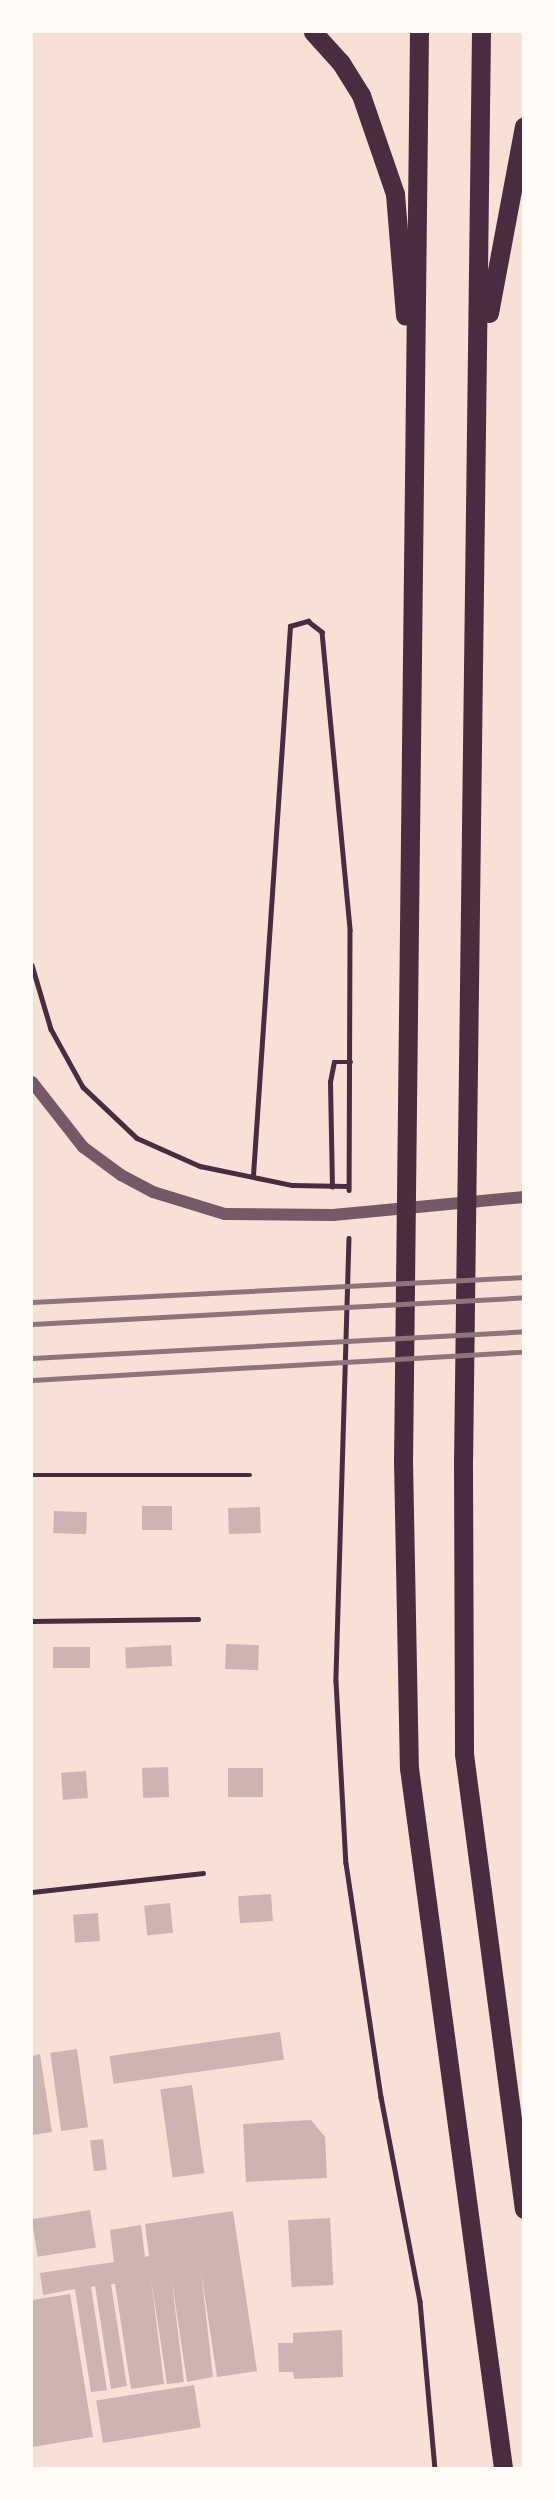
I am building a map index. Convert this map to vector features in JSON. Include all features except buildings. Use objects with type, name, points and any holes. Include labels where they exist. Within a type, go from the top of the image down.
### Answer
[{"type":"highway","points":[[313,32],[341,63],[361,95],[395,194],[415,430]]},
{"type":"highway","points":[[419,32],[403,1460],[409,1768],[503,2469]]},
{"type":"highway","points":[[481,32],[479,369],[463,1460],[464,1754],[523,2209]]},
{"type":"highway","points":[[479,369],[523,126]]},
{"type":"street","points":[[32,1082],[83,1147],[121,1175],[153,1192],[225,1214],[333,1215],[523,1197]]},
{"type":"path","points":[[253,1175],[290,626],[308,621],[322,632],[351,930],[349,1202]]},
{"type":"path","points":[[32,965],[51,1030],[83,1087],[109,1116],[137,1139],[200,1167],[253,1175],[292,1185]]},
{"type":"path","points":[[332,1187],[330,1082],[334,1062],[351,1062]]},
{"type":"path","points":[[349,1230],[345,1460],[336,1681],[346,1863],[382,2097],[420,2301],[435,2469]]},
{"type":"path","points":[[32,1475],[250,1475]]},
{"type":"path","points":[[32,1621],[198,1619]]},
{"type":"path","points":[[32,1892],[203,1873]]},
{"type":"railway","points":[[32,1302],[524,1277]]},
{"type":"railway","points":[[32,1324],[524,1297]]},
{"type":"railway","points":[[32,1358],[524,1331]]},
{"type":"railway","points":[[32,1380],[524,1352]]}]
